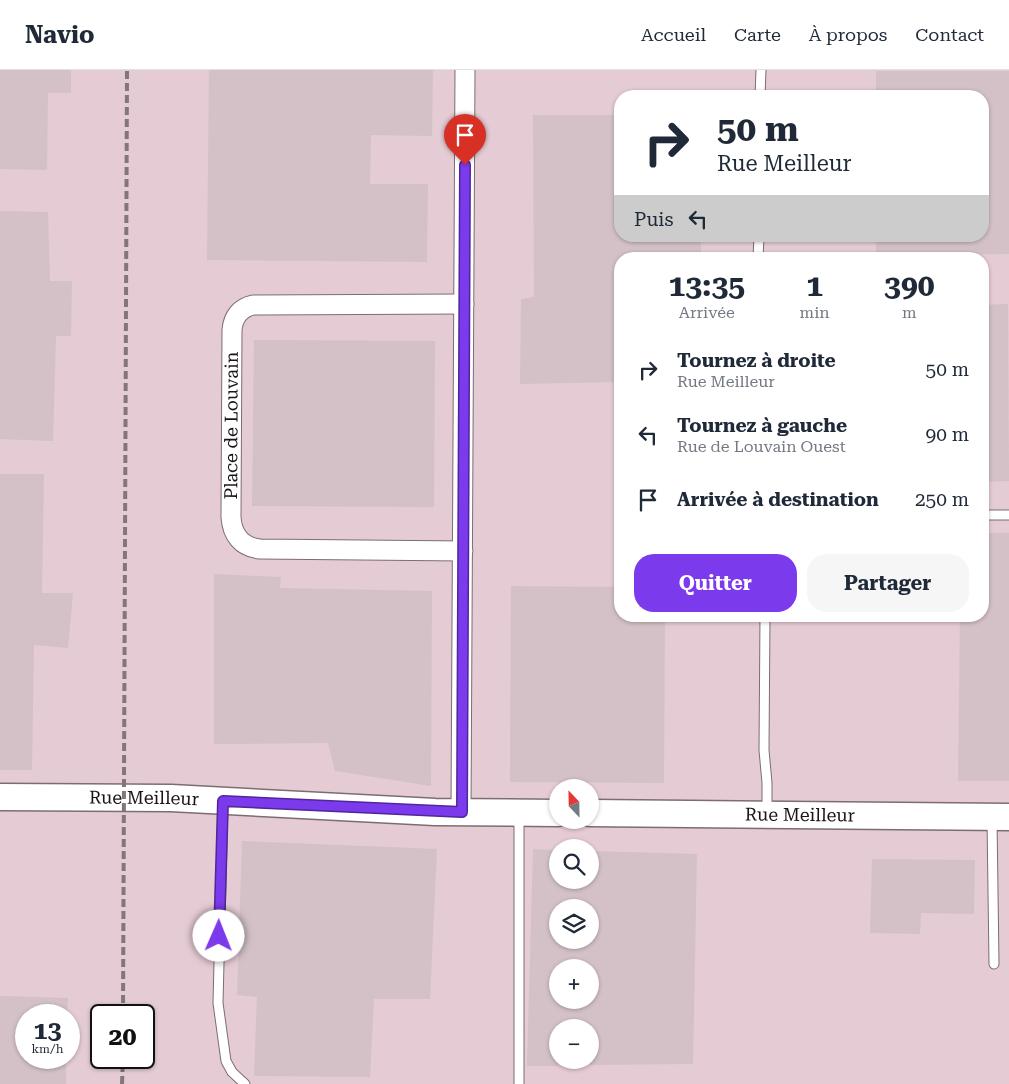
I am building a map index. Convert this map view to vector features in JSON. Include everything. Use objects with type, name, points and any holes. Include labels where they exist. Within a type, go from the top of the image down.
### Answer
[{"type":"street","points":[[462,812],[465,70]]},
{"type":"street","name":"Place de Louvain","points":[[463,551],[260,549],[250,547],[238,540],[233,530],[231,517],[232,330],[234,320],[239,312],[248,306],[258,304],[464,304]]},
{"type":"street","name":"Rue Meilleur","points":[[0,797],[139,797],[462,812],[549,813]]},
{"type":"street","name":"Rue Meilleur","points":[[599,814],[1001,817]]},
{"type":"lane","points":[[760,90],[761,70]]},
{"type":"lane","points":[[989,514],[1009,515]]},
{"type":"lane","points":[[765,622],[764,750],[767,815]]},
{"type":"lane","points":[[223,801],[218,1004],[226,1061],[232,1072],[245,1084]]},
{"type":"lane","points":[[519,813],[519,1084]]},
{"type":"lane","points":[[994,964],[1001,817]]},
{"type":"shaded area","points":[[0,70],[1009,70],[1009,1084],[0,1084]]},
{"type":"building","points":[[0,70],[71,70],[71,93],[48,93],[47,170],[0,169]]},
{"type":"building","points":[[209,70],[433,70],[432,136],[371,135],[370,184],[428,184],[427,262],[207,260]]},
{"type":"building","points":[[876,71],[1009,71],[1009,254],[989,254],[989,252],[876,252],[876,242],[989,242],[989,90],[876,90]]},
{"type":"building","points":[[533,115],[614,115],[614,242],[701,242],[701,252],[614,252],[614,382],[520,384],[521,299],[534,297]]},
{"type":"building","points":[[0,211],[48,212],[50,281],[72,281],[71,336],[56,336],[53,441],[0,439]]},
{"type":"building","points":[[1008,304],[1009,481],[989,482],[989,305]]},
{"type":"building","points":[[254,340],[435,341],[434,507],[252,506]]},
{"type":"building","points":[[0,474],[44,474],[42,593],[73,593],[68,648],[34,645],[32,770],[0,770]]},
{"type":"building","points":[[989,533],[1009,533],[1009,781],[958,781],[960,622],[989,622]]},
{"type":"building","points":[[214,574],[281,577],[280,588],[432,591],[431,786],[335,771],[328,743],[214,744]]},
{"type":"building","points":[[511,586],[614,587],[614,622],[665,622],[664,783],[599,783],[599,779],[549,779],[549,782],[510,782]]},
{"type":"building","points":[[242,841],[437,849],[430,999],[374,999],[370,1077],[254,1076],[257,997],[237,995]]},
{"type":"building","points":[[533,849],[549,850],[549,889],[599,889],[599,851],[697,854],[693,1064],[599,1065],[599,1019],[549,1019],[549,1066],[527,1066]]},
{"type":"building","points":[[872,859],[975,860],[974,914],[921,913],[920,934],[870,933]]},
{"type":"building","points":[[0,996],[68,998],[68,1004],[15,1004],[15,1069],[66,1069],[66,1084],[0,1084]]},
{"type":"railway","points":[[123,1004],[127,70]]},
{"type":"railway","points":[[122,1084],[123,1069]]},
{"type":"route","points":[[219,936],[223,801],[462,812],[465,165]]}]
